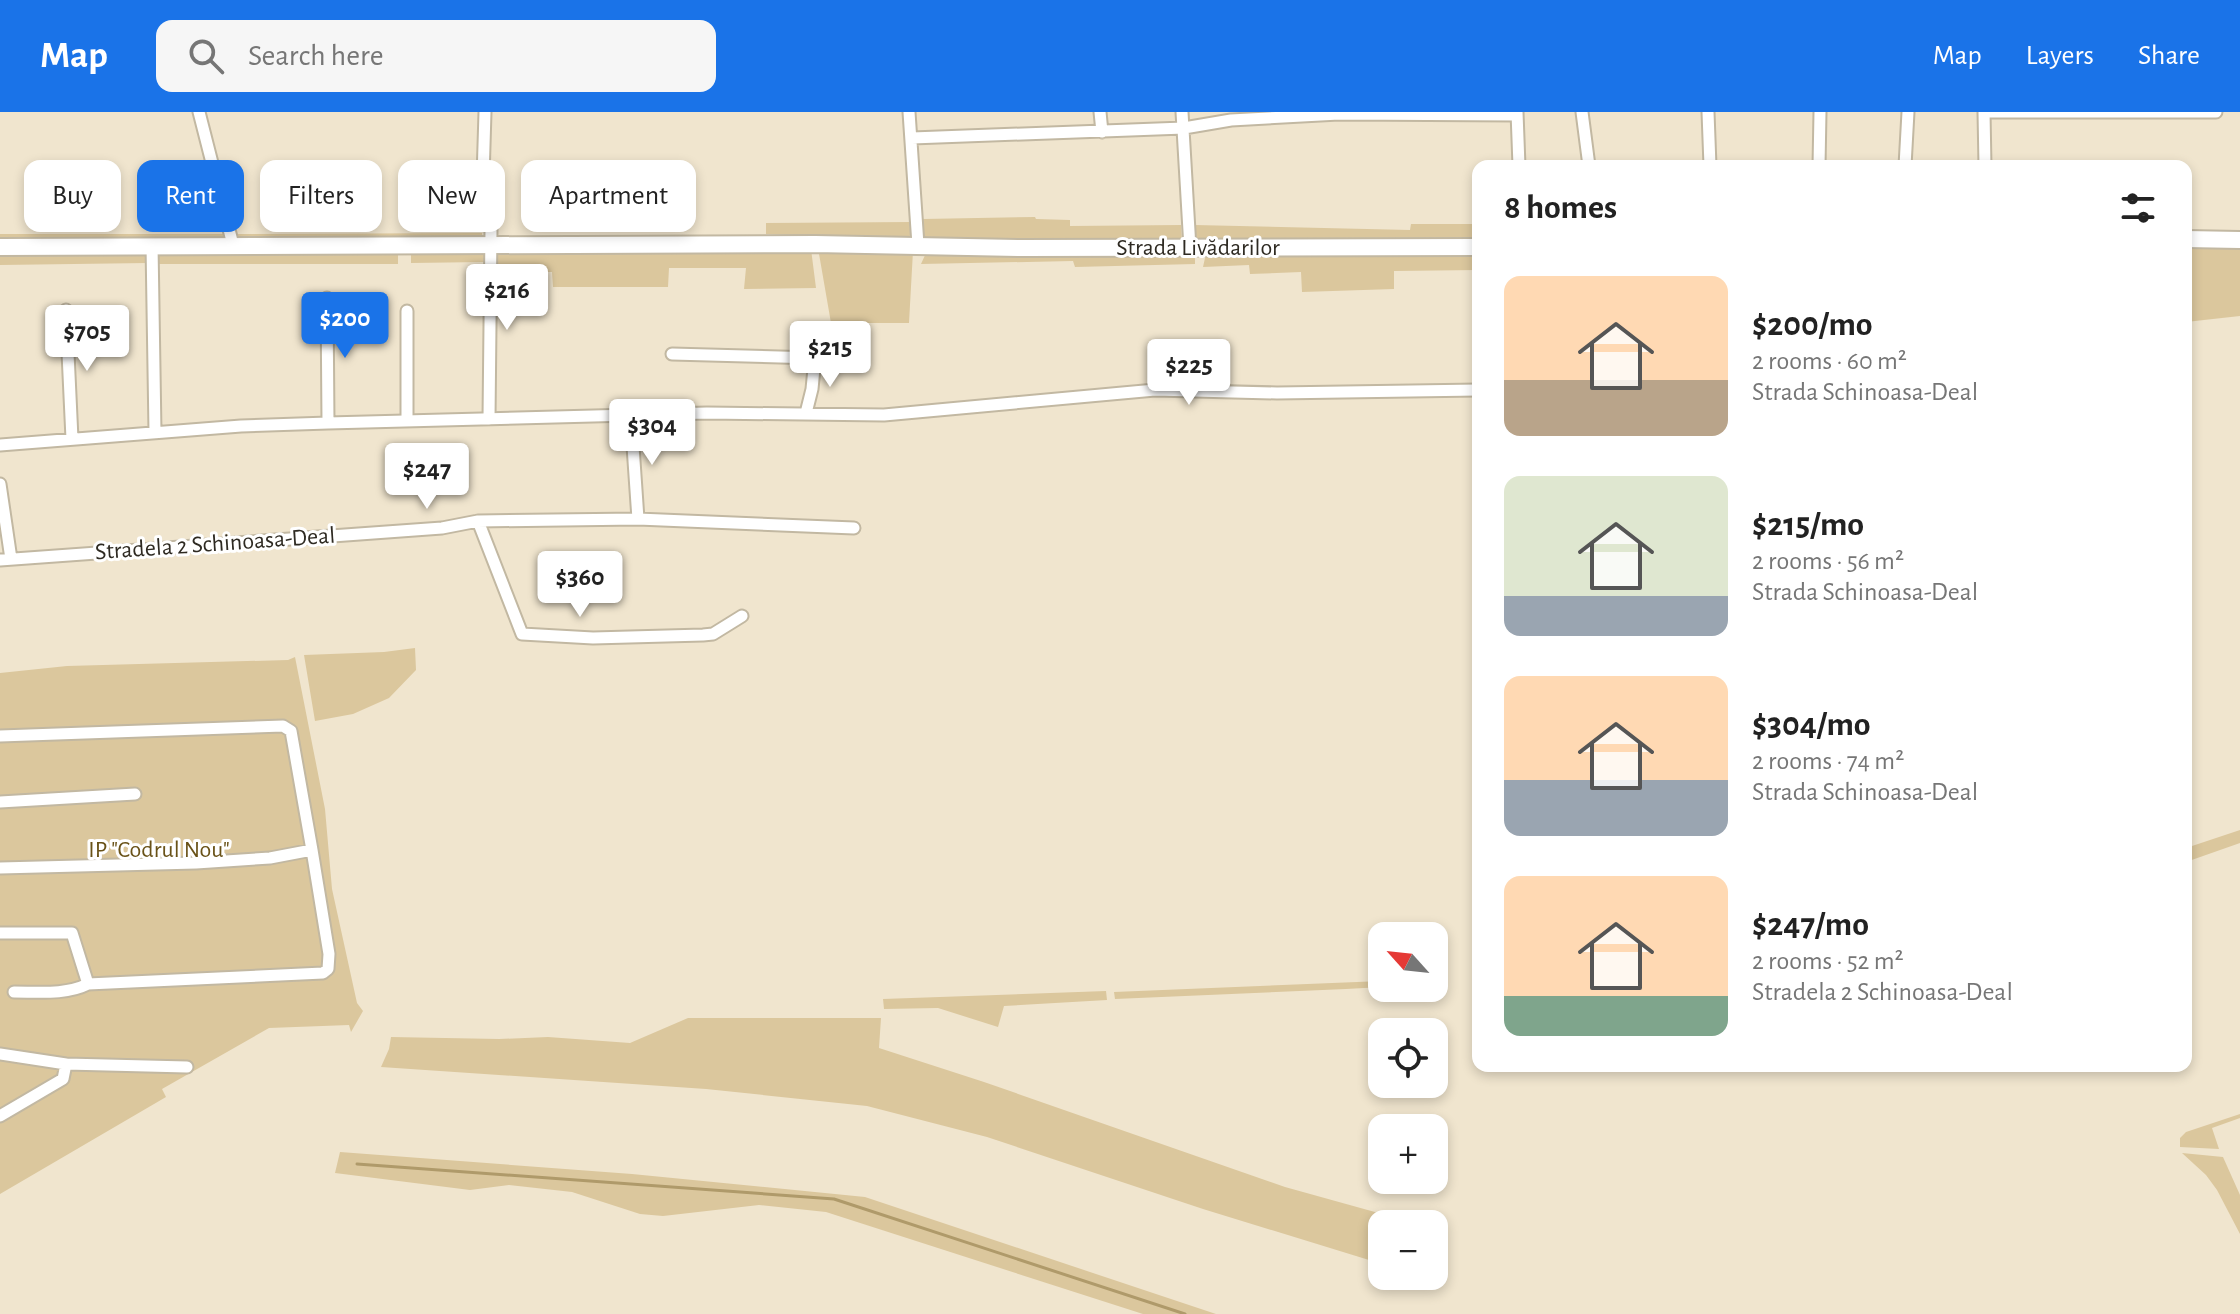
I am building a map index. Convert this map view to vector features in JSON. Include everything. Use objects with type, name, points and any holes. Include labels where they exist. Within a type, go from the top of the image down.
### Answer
[{"type":"street","points":[[199,112],[233,245]]},
{"type":"street","points":[[485,112],[483,178],[490,244],[489,419]]},
{"type":"street","points":[[1100,112],[1102,132]]},
{"type":"street","points":[[1182,112],[1190,248]]},
{"type":"street","points":[[1582,112],[1588,160]]},
{"type":"street","points":[[1708,112],[1710,160]]},
{"type":"street","points":[[1819,160],[1820,112]]},
{"type":"street","points":[[1905,160],[1908,112]]},
{"type":"street","points":[[1985,160],[1984,112],[2216,112]]},
{"type":"street","points":[[908,113],[918,245]]},
{"type":"street","points":[[912,138],[1184,128],[1231,120],[1339,114],[1517,113],[1519,160]]},
{"type":"street","points":[[2192,239],[2240,240]]},
{"type":"street","name":"Strada Livădarilor","points":[[0,247],[490,244],[1472,247]]},
{"type":"street","points":[[152,245],[155,432]]},
{"type":"street","points":[[327,298],[328,423]]},
{"type":"street","points":[[66,310],[72,439]]},
{"type":"street","points":[[407,311],[407,421]]},
{"type":"street","points":[[672,354],[815,358],[806,413]]},
{"type":"street","points":[[0,445],[155,432],[328,423],[806,413],[884,415],[1155,390],[1277,393],[1472,390]]},
{"type":"street","points":[[631,417],[638,519]]},
{"type":"street","points":[[0,484],[5,560]]},
{"type":"street","name":"Stradela 2 Schinoasa-Deal","points":[[5,560],[442,528],[478,521],[638,519],[854,528]]},
{"type":"street","points":[[478,521],[522,634],[593,638],[703,635],[713,634],[742,616]]},
{"type":"street","points":[[0,736],[283,726],[291,731],[329,954],[328,969],[319,975],[88,984],[57,992],[14,992]]},
{"type":"street","points":[[0,802],[135,794]]},
{"type":"street","points":[[0,868],[196,863],[270,858],[312,850]]},
{"type":"street","points":[[0,933],[72,933],[88,984]]},
{"type":"street","points":[[0,1054],[66,1064],[187,1067]]},
{"type":"street","points":[[0,1116],[63,1079],[66,1064]]},
{"type":"green space","points":[[1035,217],[1070,220],[1070,226],[1181,225],[1182,241],[923,240],[923,219]]},
{"type":"green space","points":[[912,222],[913,232],[907,239],[766,234],[766,223]]},
{"type":"green space","points":[[1411,224],[1472,224],[1472,241],[1197,243],[1195,225],[1410,230]]},
{"type":"green space","points":[[482,233],[483,240],[236,239],[236,234]]},
{"type":"green space","points":[[0,234],[223,234],[225,239],[0,239]]},
{"type":"green space","points":[[2192,246],[2240,246],[2240,316],[2192,321]]},
{"type":"green space","points":[[495,248],[811,249],[816,288],[744,289],[746,268],[669,268],[668,287],[553,287],[552,272],[494,273]]},
{"type":"green space","points":[[818,248],[913,251],[909,323],[831,323]]},
{"type":"green space","points":[[148,249],[148,263],[0,265],[0,251]]},
{"type":"green space","points":[[484,249],[484,262],[411,263],[411,250]]},
{"type":"green space","points":[[157,250],[398,250],[398,264],[157,264]]},
{"type":"green space","points":[[926,253],[1191,253],[1195,264],[1075,267],[1073,261],[921,264]]},
{"type":"green space","points":[[1210,254],[1472,254],[1472,270],[1394,271],[1394,289],[1302,292],[1301,272],[1250,274],[1249,265],[1203,267],[1205,258]]},
{"type":"green space","points":[[415,648],[416,670],[389,698],[353,714],[315,721],[304,655]]},
{"type":"green space","name":"IP \"Codrul Nou\"","points":[[295,657],[325,809],[332,889],[357,1003],[363,1011],[351,1032],[349,1025],[269,1028],[162,1089],[166,1097],[0,1194],[0,673],[67,666],[288,660]]},
{"type":"green space","points":[[2240,830],[2240,843],[2192,860],[2192,846]]},
{"type":"green space","points":[[1368,982],[1368,988],[1115,999],[1114,992]]},
{"type":"green space","points":[[1106,991],[1107,1000],[1004,1006],[998,1027],[938,1008],[884,1009],[883,999]]},
{"type":"green space","points":[[688,1018],[881,1018],[879,1048],[1285,1187],[1368,1210],[1368,1260],[987,1137],[867,1106],[706,1089],[381,1067],[391,1037],[548,1037],[630,1043]]},
{"type":"green space","points":[[2240,1114],[2240,1118],[2212,1128],[2219,1149],[2180,1147],[2180,1138],[2186,1132]]},
{"type":"green space","points":[[340,1152],[632,1174],[865,1197],[1216,1314],[1143,1314],[826,1212],[759,1205],[663,1216],[640,1214],[572,1192],[509,1185],[470,1190],[335,1173]]},
{"type":"green space","points":[[2182,1153],[2223,1157],[2240,1195],[2240,1234],[2217,1190]]},
{"type":"waterway","points":[[357,1164],[834,1199],[1185,1314]]}]
